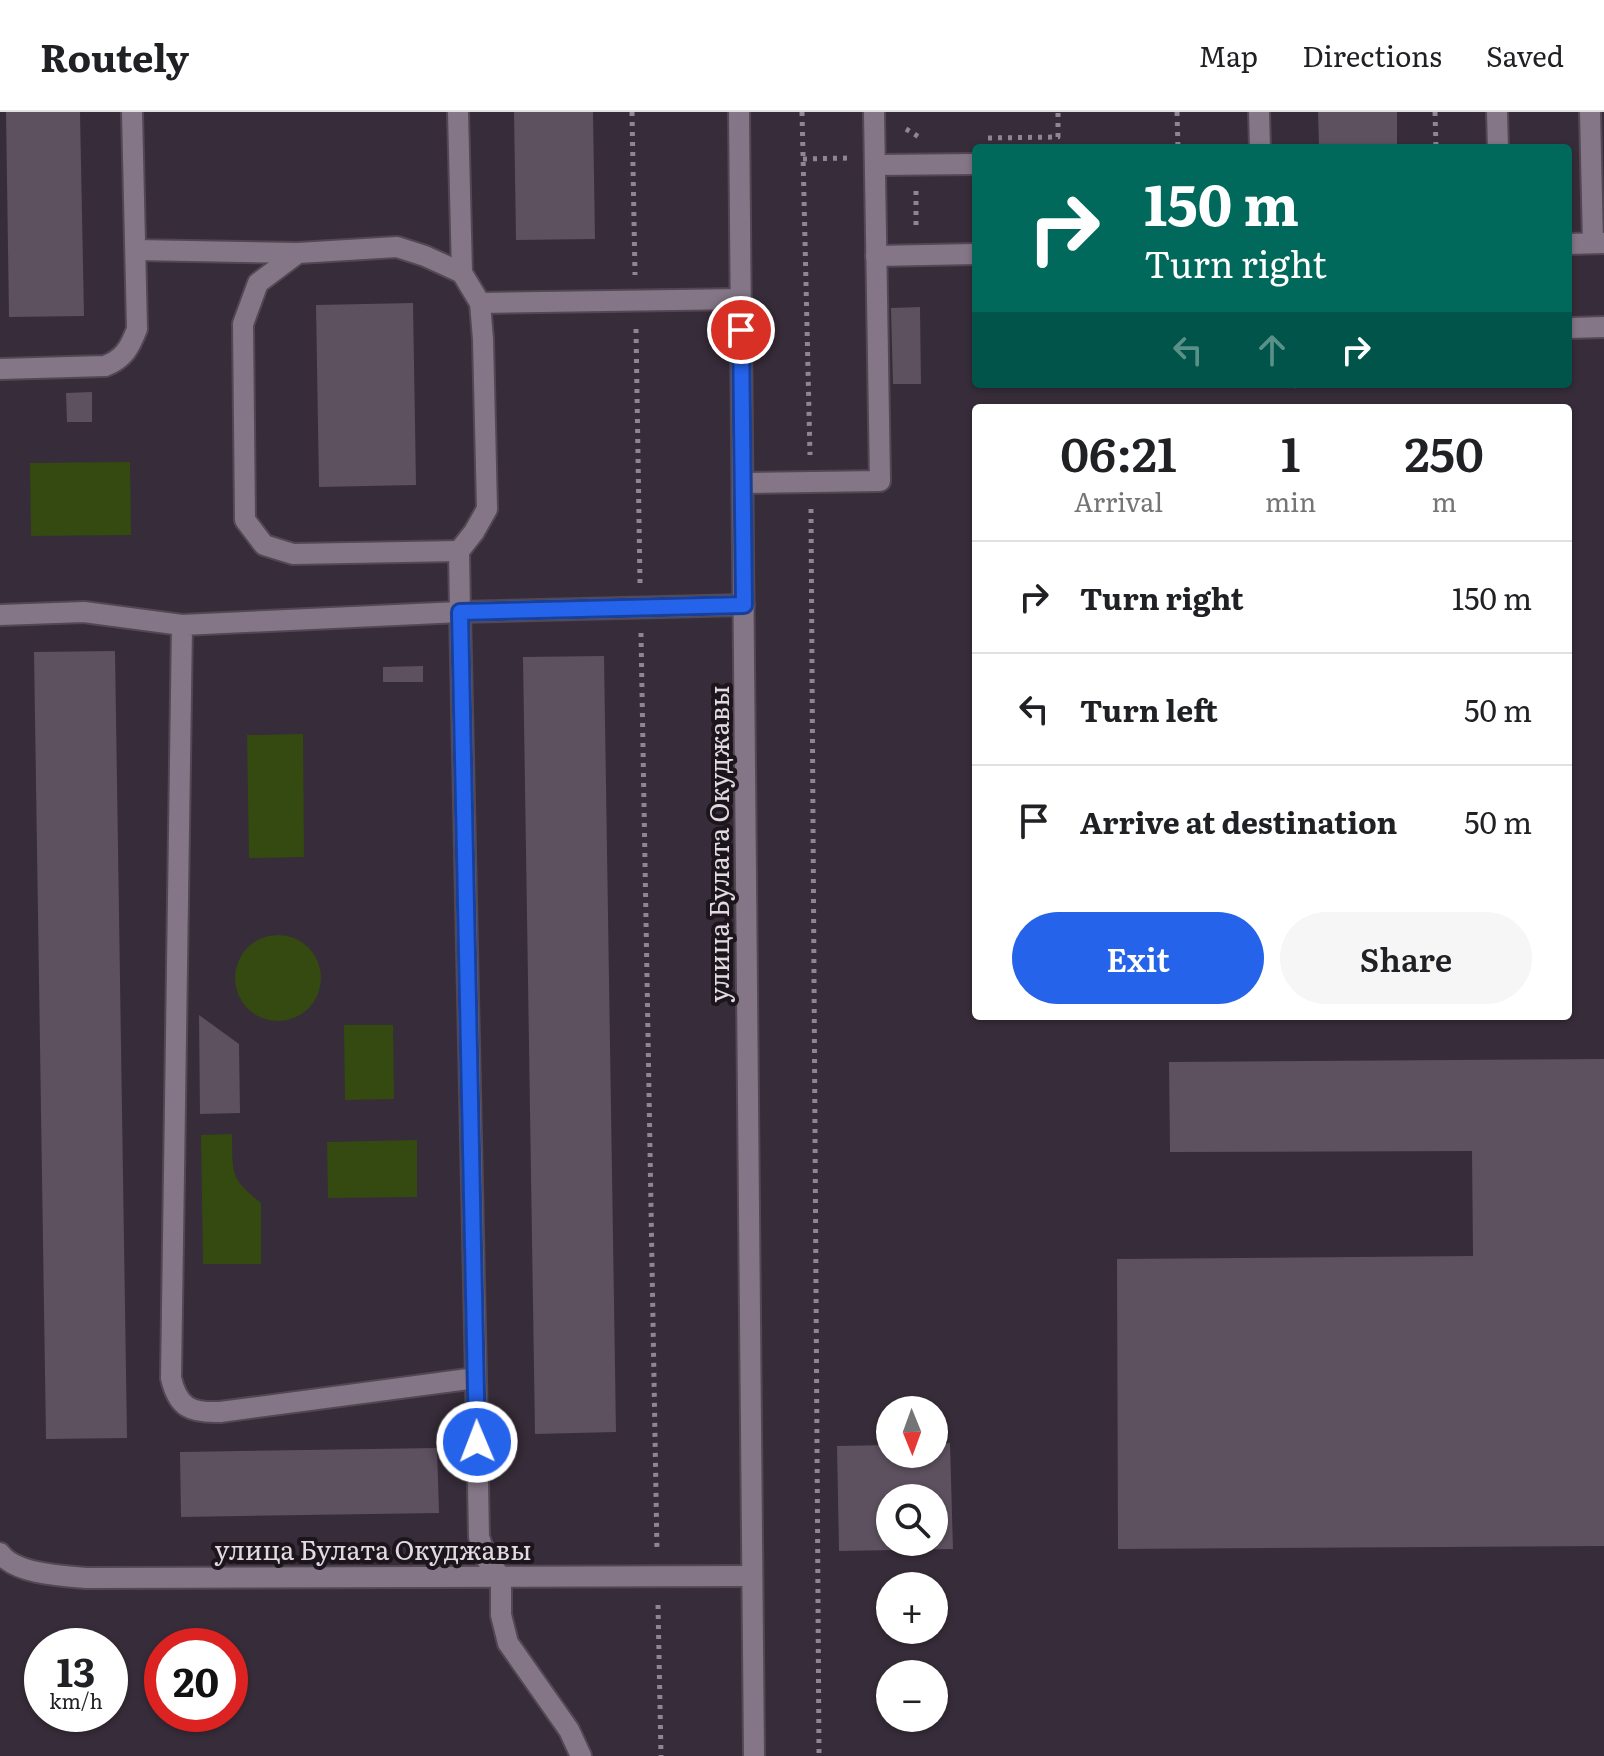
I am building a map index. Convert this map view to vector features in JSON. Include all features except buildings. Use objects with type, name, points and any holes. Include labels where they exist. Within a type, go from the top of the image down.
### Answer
[{"type":"street","points":[[0,369],[97,366],[118,361],[130,346],[137,329],[132,112]]},
{"type":"street","points":[[458,112],[462,273],[480,303],[483,339],[487,509],[459,551],[479,1537],[487,1560],[501,1577],[501,1615],[508,1643],[569,1730],[581,1756]]},
{"type":"street","name":"улица Булата Окуджавы","points":[[739,112],[754,1756]]},
{"type":"street","points":[[743,483],[880,481],[874,112]]},
{"type":"street","points":[[1259,112],[1260,144]]},
{"type":"street","points":[[1497,112],[1498,144]]},
{"type":"street","points":[[1572,244],[1598,243],[1590,112]]},
{"type":"street","points":[[875,165],[972,164]]},
{"type":"street","points":[[136,250],[298,253],[397,247],[462,273]]},
{"type":"street","points":[[298,253],[258,283],[243,324],[245,520],[264,545],[293,554],[459,551]]},
{"type":"street","points":[[876,256],[972,254]]},
{"type":"street","points":[[480,303],[741,299]]},
{"type":"street","points":[[1572,328],[1604,327]]},
{"type":"street","points":[[0,615],[84,612],[182,625],[460,612],[744,605]]},
{"type":"street","points":[[182,625],[171,1378],[175,1396],[187,1407],[202,1413],[220,1412],[476,1378]]},
{"type":"street","name":"улица Булата Окуджавы","points":[[0,1553],[5,1560],[43,1574],[86,1578],[752,1576]]},
{"type":"path","points":[[632,112],[661,1756]]},
{"type":"path","points":[[802,112],[810,482],[819,1756]]},
{"type":"path","points":[[983,138],[1058,137],[1058,112]]},
{"type":"path","points":[[1177,112],[1178,144]]},
{"type":"path","points":[[1435,112],[1436,144]]},
{"type":"path","points":[[906,129],[924,139]]},
{"type":"path","points":[[915,134],[917,255]]},
{"type":"path","points":[[1296,388],[1297,392]]},
{"type":"green space","points":[[130,462],[131,535],[31,536],[30,463]]},
{"type":"green space","points":[[303,734],[304,857],[249,858],[247,735]]},
{"type":"green space","points":[[270,935],[286,935],[309,947],[318,961],[321,978],[318,995],[309,1009],[286,1021],[270,1021],[254,1014],[242,1002],[235,986],[235,970],[242,954],[254,942]]},
{"type":"green space","points":[[344,1025],[393,1025],[394,1099],[345,1100]]},
{"type":"green space","points":[[232,1134],[235,1174],[243,1187],[261,1203],[261,1264],[203,1264],[201,1135]]},
{"type":"green space","points":[[417,1140],[417,1197],[328,1198],[327,1142]]},
{"type":"route","points":[[477,1442],[460,612],[744,605],[741,330]]}]
